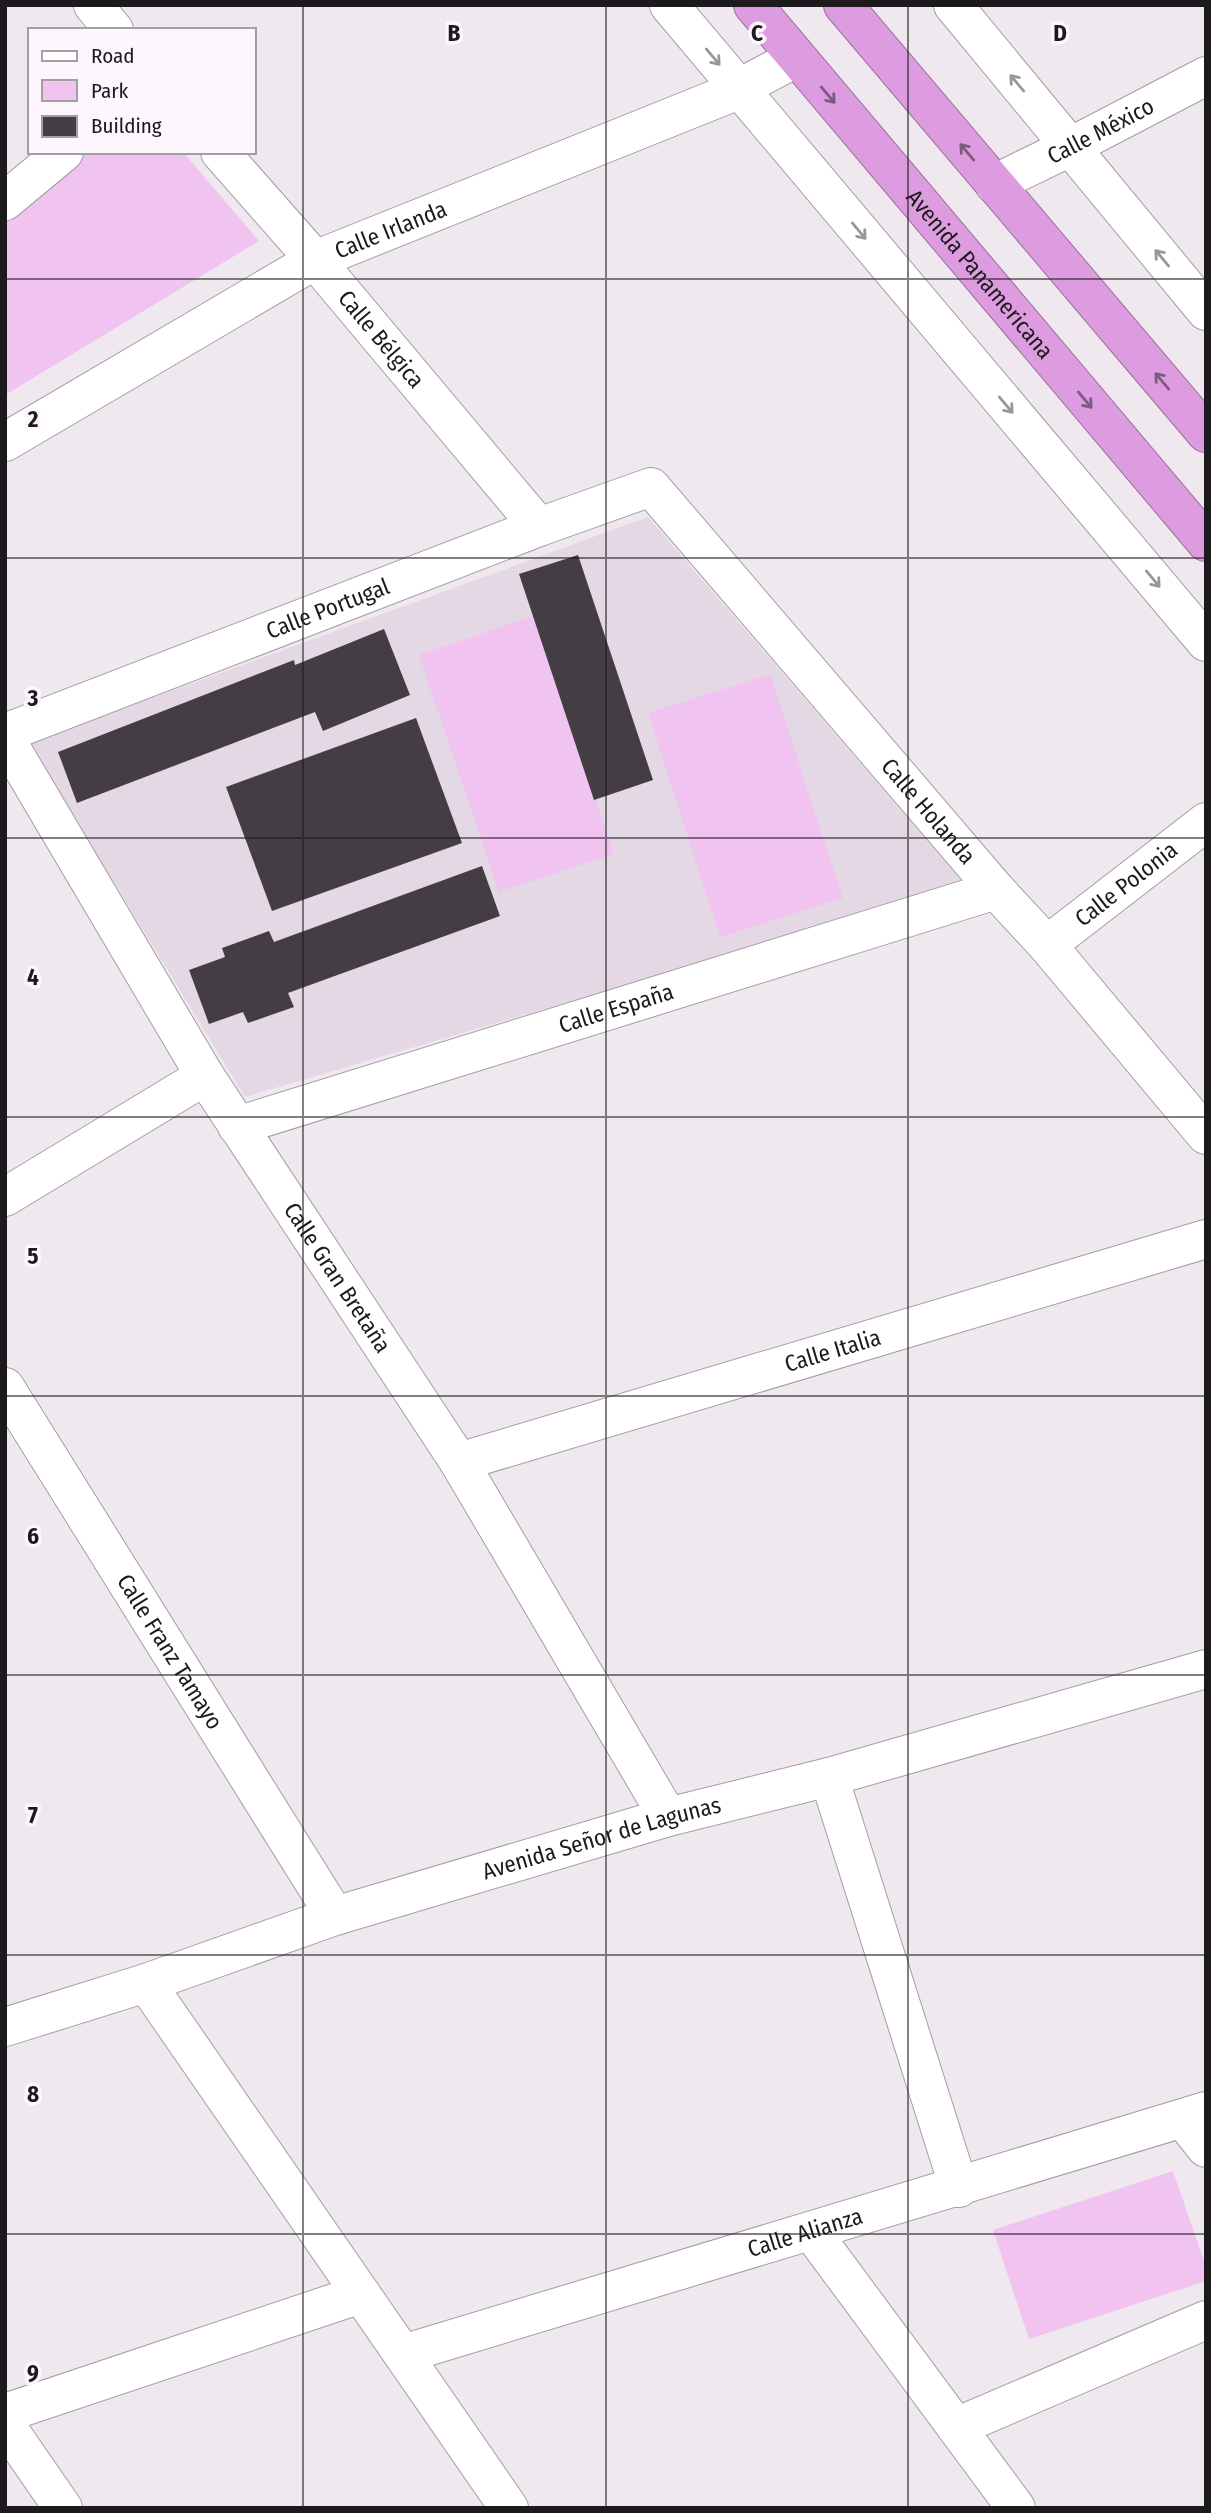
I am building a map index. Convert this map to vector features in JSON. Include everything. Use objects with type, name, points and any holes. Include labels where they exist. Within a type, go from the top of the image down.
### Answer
[{"type":"highway","name":"Avenida Panamericana","points":[[753,5],[1206,542]]},
{"type":"highway","points":[[843,5],[1206,433]]},
{"type":"street","points":[[93,5],[112,28]]},
{"type":"street","points":[[669,5],[1206,642]]},
{"type":"street","points":[[953,5],[1206,311]]},
{"type":"street","name":"Calle Irlanda","points":[[5,442],[315,260],[739,88],[796,58]]},
{"type":"street","name":"Calle México","points":[[994,184],[1206,76]]},
{"type":"street","points":[[5,201],[62,154]]},
{"type":"street","name":"Calle Bélgica","points":[[222,154],[315,260],[539,527]]},
{"type":"street","name":"Calle Portugal","points":[[5,733],[539,527],[651,488]]},
{"type":"street","name":"Calle Holanda","points":[[651,488],[996,890],[1047,945],[1206,1135]]},
{"type":"street","name":"Calle Gran Bretaña","points":[[5,738],[205,1076],[459,1462],[668,1817]]},
{"type":"street","name":"Calle Polonia","points":[[1047,945],[1206,822]]},
{"type":"street","name":"Calle España","points":[[237,1126],[996,890]]},
{"type":"street","points":[[5,1197],[205,1076]]},
{"type":"street","name":"Calle Italia","points":[[459,1462],[1206,1239]]},
{"type":"street","name":"Calle Franz Tamayo","points":[[5,1387],[335,1916]]},
{"type":"street","name":"Avenida Señor de Lagunas","points":[[5,2027],[146,1983],[335,1916],[668,1817],[829,1777],[1206,1669]]},
{"type":"street","points":[[829,1777],[959,2188]]},
{"type":"street","points":[[146,1983],[509,2508]]},
{"type":"street","name":"Calle Alianza","points":[[403,2354],[959,2188],[1198,2126]]},
{"type":"street","points":[[811,2231],[1016,2508]]},
{"type":"street","points":[[5,2413],[362,2294]]},
{"type":"street","points":[[956,2427],[1206,2319]]},
{"type":"street","points":[[5,2424],[63,2508]]},
{"type":"shaded area","points":[[648,517],[965,885],[245,1097],[29,743]]},
{"type":"green space","points":[[80,154],[185,154],[259,241],[5,395],[5,217]]},
{"type":"green space","points":[[533,616],[614,854],[499,892],[419,655]]},
{"type":"green space","points":[[770,674],[843,898],[720,937],[648,713]]},
{"type":"green space","points":[[1173,2171],[1206,2267],[1206,2281],[1029,2339],[993,2230]]},
{"type":"building","points":[[578,555],[653,780],[594,800],[519,574]]},
{"type":"building","points":[[384,629],[410,695],[323,731],[315,712],[77,803],[58,752],[294,660],[295,665]]},
{"type":"building","points":[[416,718],[462,843],[272,911],[226,787]]},
{"type":"building","points":[[482,866],[500,916],[288,993],[294,1007],[248,1023],[243,1012],[209,1024],[189,970],[225,957],[222,948],[269,931],[274,942]]}]
